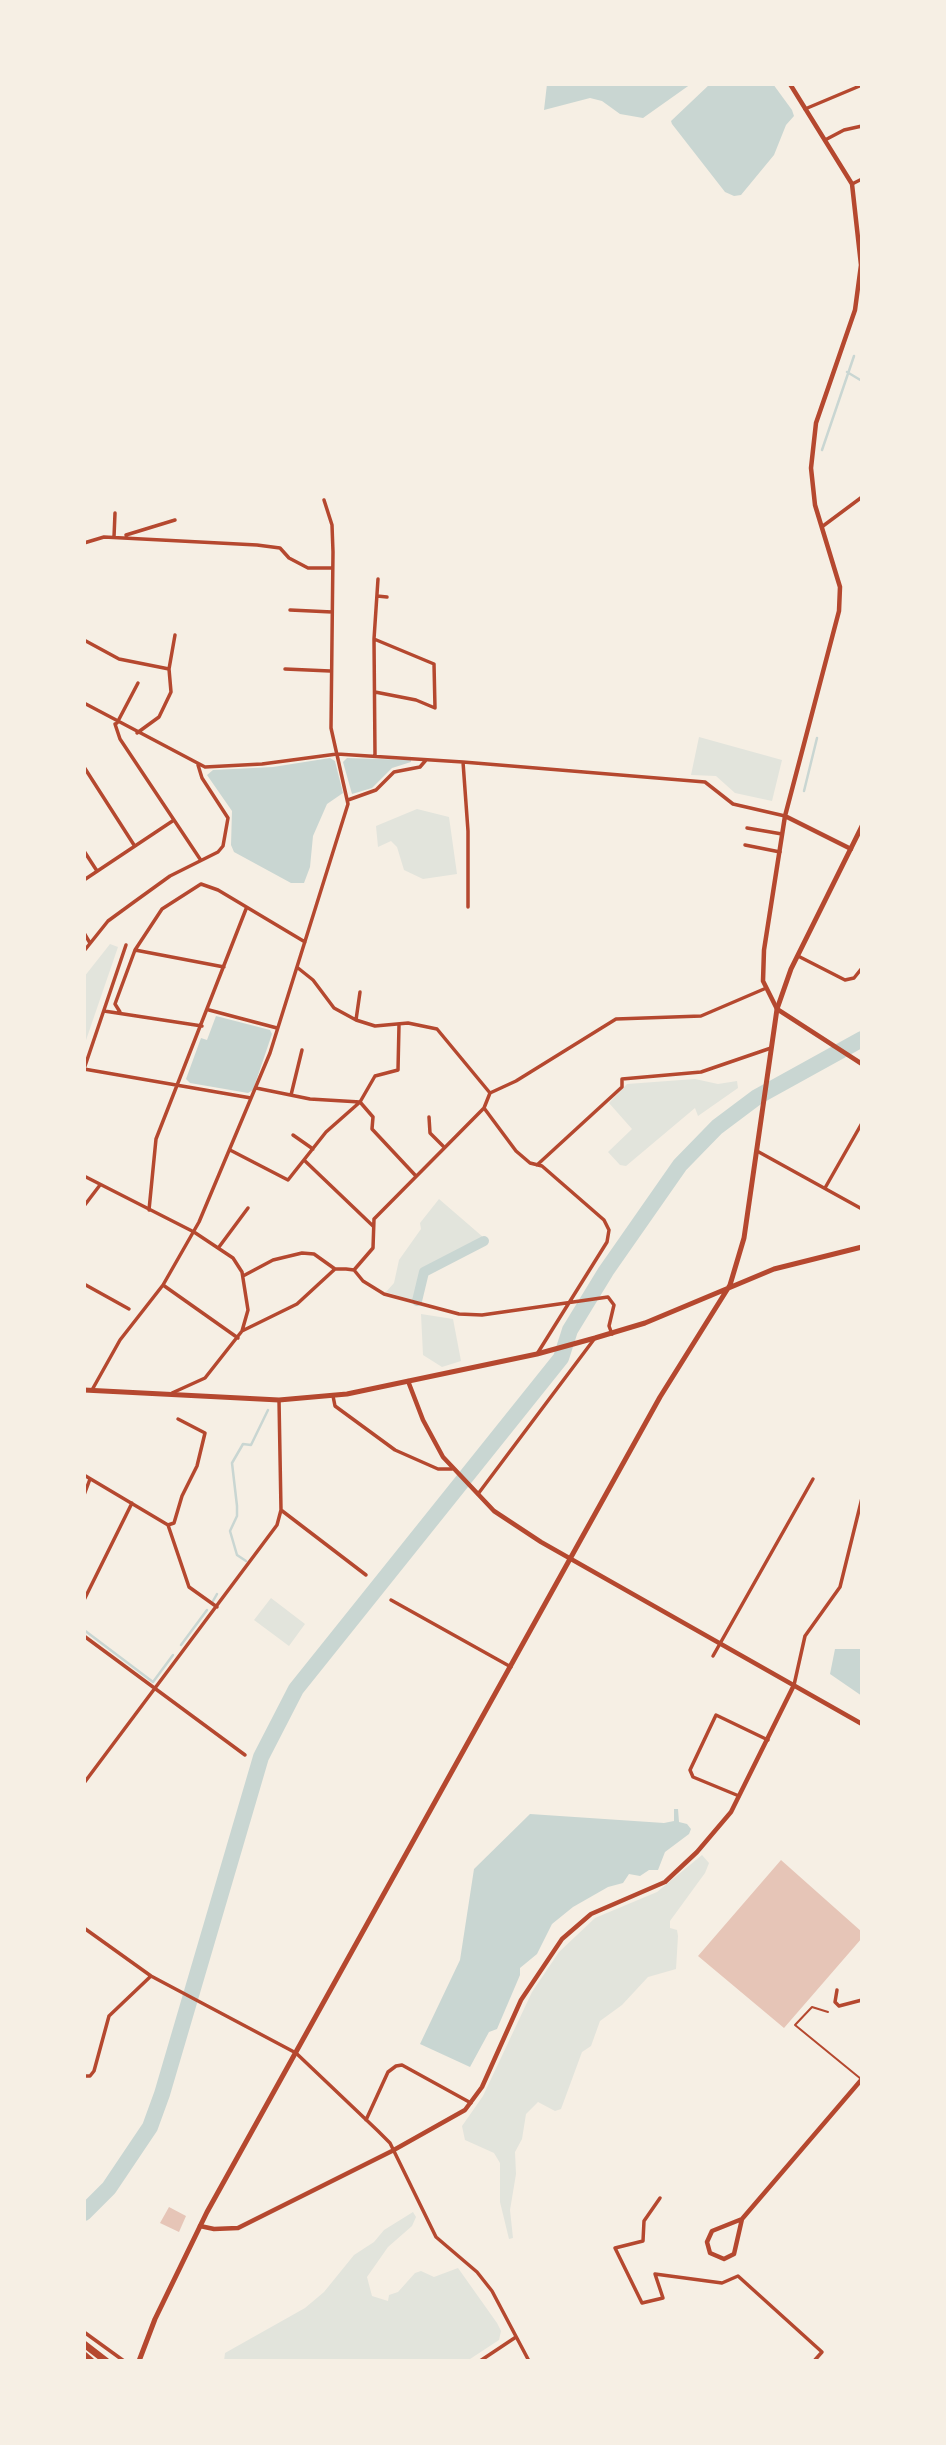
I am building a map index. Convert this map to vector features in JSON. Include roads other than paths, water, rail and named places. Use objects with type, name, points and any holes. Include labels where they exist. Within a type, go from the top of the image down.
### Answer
[{"type":"highway","points":[[84,2344],[106,2361]]},
{"type":"highway","points":[[84,2356],[91,2361]]},
{"type":"main road","points":[[139,2361],[155,2319],[200,2226],[660,1397],[730,1286],[744,1238],[777,1009],[798,956],[862,827]]},
{"type":"main road","points":[[84,1390],[279,1400],[333,1396],[537,1354],[612,1334],[774,1269],[862,1247]]},
{"type":"street","points":[[790,84],[852,184],[859,231],[859,293],[813,440],[812,489],[840,587],[839,611],[785,816],[764,950],[765,989],[777,1009],[860,1063]]},
{"type":"street","points":[[805,109],[860,85]]},
{"type":"street","points":[[824,140],[862,125]]},
{"type":"street","points":[[852,184],[862,179]]},
{"type":"street","points":[[823,526],[862,496]]},
{"type":"street","points":[[92,1390],[120,1340],[163,1285],[194,1231],[256,1088],[298,968],[348,800],[331,727],[332,525],[324,500]]},
{"type":"street","points":[[114,537],[115,513]]},
{"type":"street","points":[[120,537],[175,520]]},
{"type":"street","points":[[84,543],[114,537],[208,540],[280,548],[289,558],[308,568],[331,568]]},
{"type":"street","points":[[375,755],[374,639],[378,579]]},
{"type":"street","points":[[377,596],[387,597]]},
{"type":"street","points":[[290,610],[331,612]]},
{"type":"street","points":[[137,733],[159,717],[171,692],[169,669],[175,635]]},
{"type":"street","points":[[84,639],[119,659],[169,669]]},
{"type":"street","points":[[374,639],[434,664],[435,708],[416,700],[375,692]]},
{"type":"street","points":[[285,669],[330,671]]},
{"type":"street","points":[[138,683],[116,722],[120,739],[200,859]]},
{"type":"street","points":[[84,704],[198,765],[211,767],[262,764],[337,754],[375,755],[705,782],[733,804],[785,816],[851,849]]},
{"type":"street","points":[[348,800],[376,790],[402,769],[421,767],[426,760]]},
{"type":"street","points":[[463,761],[468,831],[468,907]]},
{"type":"street","points":[[84,951],[125,908],[200,859],[218,852],[223,846],[228,818],[202,778],[198,765]]},
{"type":"street","points":[[84,767],[134,845]]},
{"type":"street","points":[[84,880],[174,820]]},
{"type":"street","points":[[747,828],[782,834]]},
{"type":"street","points":[[746,845],[780,852]]},
{"type":"street","points":[[84,851],[97,871]]},
{"type":"street","points":[[120,1012],[115,1004],[135,950],[162,909],[201,884],[218,890],[246,909],[256,911],[306,942]]},
{"type":"street","points":[[149,1210],[156,1139],[209,1010],[246,909]]},
{"type":"street","points":[[84,933],[90,943]]},
{"type":"street","points":[[126,944],[84,1069],[251,1098]]},
{"type":"street","points":[[135,950],[224,967]]},
{"type":"street","points":[[798,956],[845,980],[853,978],[862,968]]},
{"type":"street","points":[[298,968],[313,980],[334,1008],[356,1020],[375,1026],[414,1023],[437,1029],[490,1093]]},
{"type":"street","points":[[354,1270],[373,1248],[374,1219],[443,1146],[484,1108],[490,1093],[528,1074],[616,1019],[701,1016],[765,989]]},
{"type":"street","points":[[356,1020],[360,992]]},
{"type":"street","points":[[209,1010],[277,1028]]},
{"type":"street","points":[[104,1011],[202,1026]]},
{"type":"street","points":[[229,1149],[288,1180],[327,1132],[360,1102],[375,1076],[398,1070],[399,1025]]},
{"type":"street","points":[[291,1096],[302,1050]]},
{"type":"street","points":[[537,1165],[622,1087],[622,1079],[691,1074],[771,1051]]},
{"type":"street","points":[[256,1088],[291,1096],[360,1102],[373,1117],[372,1129],[415,1175]]},
{"type":"street","points":[[484,1108],[504,1138],[530,1163],[537,1165],[604,1220],[609,1230],[607,1242],[537,1354]]},
{"type":"street","points":[[429,1117],[430,1133],[443,1146]]},
{"type":"street","points":[[824,1188],[862,1123]]},
{"type":"street","points":[[293,1135],[313,1149]]},
{"type":"street","points":[[757,1151],[862,1209]]},
{"type":"street","points":[[304,1160],[373,1226]]},
{"type":"street","points":[[84,1176],[194,1231],[233,1258],[243,1276],[248,1310],[238,1338],[205,1378],[169,1395]]},
{"type":"street","points":[[84,1206],[100,1185]]},
{"type":"street","points":[[219,1247],[248,1208]]},
{"type":"street","points":[[243,1276],[273,1260],[302,1252],[314,1254],[334,1269],[354,1270],[363,1281],[384,1294],[426,1307],[482,1315],[608,1297],[613,1300],[609,1326],[612,1334]]},
{"type":"street","points":[[242,1331],[297,1304],[334,1269]]},
{"type":"street","points":[[84,1284],[129,1309]]},
{"type":"street","points":[[163,1285],[238,1338]]},
{"type":"street","points":[[477,1496],[595,1338]]},
{"type":"street","points":[[408,1381],[423,1420],[452,1469],[477,1496],[511,1524],[862,1724]]},
{"type":"street","points":[[333,1396],[335,1406],[395,1450],[438,1469],[452,1469]]},
{"type":"street","points":[[84,1783],[277,1525],[281,1510],[279,1400]]},
{"type":"street","points":[[168,1525],[174,1523],[182,1496],[197,1466],[205,1433],[178,1419]]},
{"type":"street","points":[[84,1475],[168,1525],[189,1587],[217,1607]]},
{"type":"street","points":[[84,1495],[90,1479]]},
{"type":"street","points":[[713,1656],[813,1479]]},
{"type":"street","points":[[200,2226],[214,2229],[238,2228],[392,2151],[453,2118],[471,2103],[482,2087],[521,2000],[562,1939],[591,1914],[665,1882],[706,1843],[740,1797],[794,1685],[805,1636],[840,1587],[862,1498]]},
{"type":"street","points":[[84,1600],[132,1503]]},
{"type":"street","points":[[281,1510],[366,1575]]},
{"type":"street","points":[[391,1600],[511,1667]]},
{"type":"street","points":[[84,1636],[245,1755]]},
{"type":"street","points":[[740,1797],[693,1777],[690,1770],[716,1715],[768,1741]]},
{"type":"street","points":[[84,1928],[151,1976],[296,2053],[390,2143],[436,2237],[485,2282],[528,2361]]},
{"type":"street","points":[[84,2076],[90,2076],[94,2071],[109,2016],[151,1976]]},
{"type":"street","points":[[837,1990],[835,2002],[839,2007],[862,2000]]},
{"type":"street","points":[[366,2120],[388,2072],[402,2065],[471,2103]]},
{"type":"street","points":[[742,2220],[712,2231],[706,2242],[710,2253],[724,2259],[734,2254],[742,2220],[862,2079]]},
{"type":"street","points":[[660,2198],[644,2221],[643,2241],[615,2248],[642,2303],[663,2298],[655,2274],[722,2283],[738,2276],[822,2352],[814,2361]]},
{"type":"street","points":[[84,2332],[124,2361]]},
{"type":"street","points":[[480,2361],[516,2337]]},
{"type":"lane","points":[[828,2012],[812,2007],[795,2025],[862,2079]]},
{"type":"waterway","points":[[822,450],[854,356]]},
{"type":"waterway","points":[[847,372],[862,381]]},
{"type":"waterway","points":[[804,791],[817,738]]},
{"type":"waterway","points":[[84,2213],[109,2188],[150,2127],[261,1757],[296,1689],[561,1358],[570,1330],[606,1271],[680,1165],[717,1127],[757,1097],[862,1039]]},
{"type":"waterway","points":[[417,1301],[424,1272],[484,1241]]},
{"type":"waterway","points":[[246,1561],[237,1555],[230,1531],[237,1516],[232,1463],[243,1444],[251,1445],[268,1410]]},
{"type":"waterway","points":[[213,1601],[217,1594]]},
{"type":"waterway","points":[[181,1645],[207,1610]]},
{"type":"waterway","points":[[84,1630],[153,1682],[173,1655]]}]
